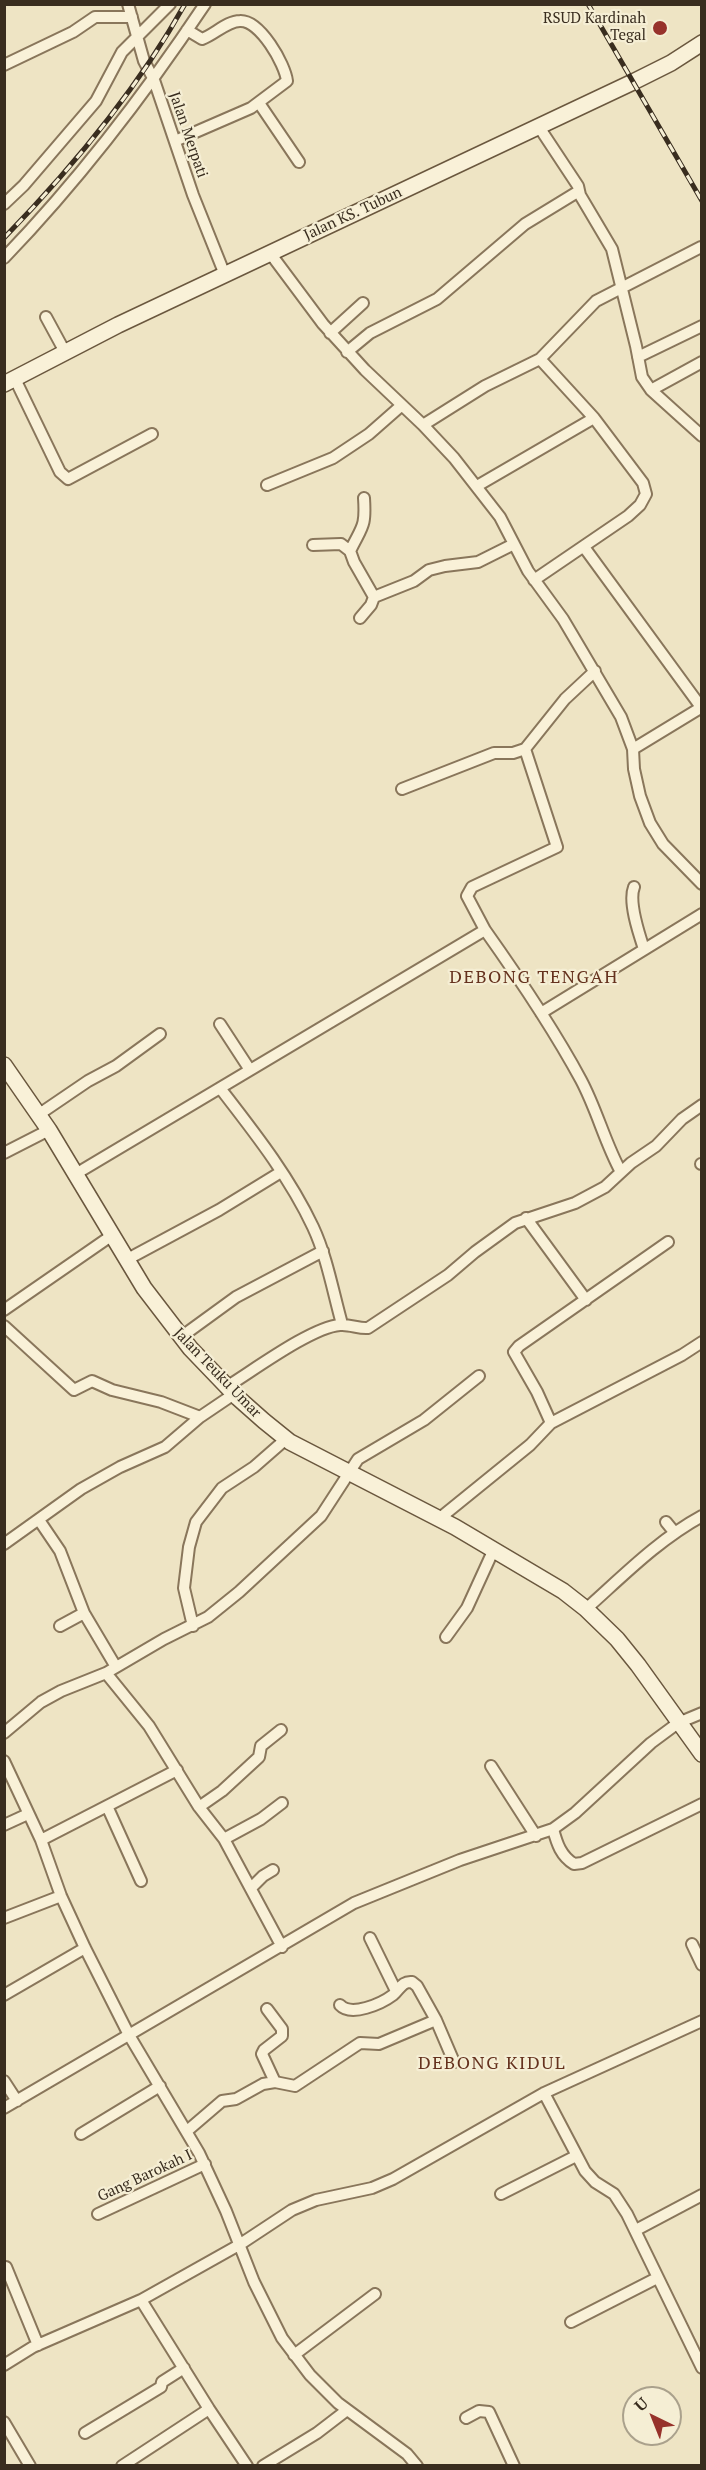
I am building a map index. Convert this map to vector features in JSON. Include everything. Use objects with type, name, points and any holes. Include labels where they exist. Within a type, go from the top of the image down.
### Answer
[{"type":"main road","name":"Jalan KS. Tubun","points":[[10,382],[65,352],[270,253],[671,63],[702,43]]},
{"type":"main road","name":"Jalan Teuku Umar","points":[[7,1073],[49,1130],[126,1260],[181,1336],[231,1390],[264,1422],[286,1439],[440,1518],[563,1592],[586,1609],[617,1639],[702,1754]]},
{"type":"street","name":"Jalan Merpati","points":[[128,4],[136,38],[154,80],[193,195],[225,275]]},
{"type":"street","points":[[4,204],[24,185],[96,101],[122,52],[170,4]]},
{"type":"street","points":[[4,258],[57,202],[154,80],[205,4]]},
{"type":"street","points":[[4,65],[73,32],[95,17],[132,17]]},
{"type":"street","points":[[175,141],[259,104],[286,83],[287,78],[266,38],[253,24],[237,21],[202,39],[187,30]]},
{"type":"street","points":[[259,104],[299,162]]},
{"type":"street","points":[[539,127],[612,249],[642,377],[651,390],[702,436]]},
{"type":"street","points":[[347,352],[380,327],[438,299],[525,224],[579,191]]},
{"type":"street","points":[[423,425],[485,386],[540,359],[596,301],[701,247]]},
{"type":"street","points":[[270,253],[330,333],[423,425],[477,486],[500,517],[534,580],[563,619],[621,717],[633,749],[634,768],[640,796],[650,823],[669,852],[702,884]]},
{"type":"street","points":[[330,333],[363,303]]},
{"type":"street","points":[[46,317],[65,352]]},
{"type":"street","points":[[638,357],[702,326]]},
{"type":"street","points":[[534,580],[628,516],[640,505],[646,494],[643,483],[594,418],[540,359]]},
{"type":"street","points":[[651,390],[702,362]]},
{"type":"street","points":[[10,382],[60,472],[68,479],[152,434]]},
{"type":"street","points":[[267,485],[333,458],[369,434],[402,405]]},
{"type":"street","points":[[477,486],[594,418]]},
{"type":"street","points":[[351,551],[361,534],[365,519],[364,498]]},
{"type":"street","points":[[313,545],[340,544],[351,551],[354,562],[374,597]]},
{"type":"street","points":[[360,618],[371,605],[374,597],[414,580],[429,570],[478,562],[514,544]]},
{"type":"street","points":[[584,547],[701,707],[633,749]]},
{"type":"street","points":[[402,789],[494,753],[520,753],[565,699],[595,671]]},
{"type":"street","points":[[525,749],[557,845],[472,888],[467,896],[485,930],[541,1014],[597,1112],[611,1152],[621,1172]]},
{"type":"street","points":[[634,888],[632,895],[636,923],[644,949]]},
{"type":"street","points":[[541,1014],[702,914]]},
{"type":"street","points":[[74,1175],[485,930]]},
{"type":"street","points":[[220,1024],[250,1070]]},
{"type":"street","points":[[38,1115],[88,1081],[116,1066],[160,1034]]},
{"type":"street","points":[[219,1088],[265,1146],[312,1226],[323,1251],[342,1324]]},
{"type":"street","points":[[4,1544],[91,1483],[165,1447],[231,1390],[302,1340],[342,1324],[362,1329],[368,1328],[448,1275],[500,1233],[526,1218],[575,1203],[605,1187],[656,1146],[682,1119],[702,1105]]},
{"type":"street","points":[[4,1153],[49,1130]]},
{"type":"street","points":[[126,1260],[219,1210],[281,1172]]},
{"type":"street","points":[[526,1218],[586,1300]]},
{"type":"street","points":[[4,1310],[111,1236]]},
{"type":"street","points":[[551,1424],[537,1392],[514,1352],[519,1346],[668,1242]]},
{"type":"street","points":[[181,1336],[236,1297],[323,1251]]},
{"type":"street","points":[[4,1326],[74,1390],[92,1381],[112,1390],[160,1402],[200,1417]]},
{"type":"street","points":[[440,1518],[530,1445],[551,1424],[682,1355],[702,1342]]},
{"type":"street","points":[[4,1733],[41,1702],[111,1670],[208,1617],[303,1534],[327,1508],[358,1459],[423,1420],[479,1376]]},
{"type":"street","points":[[193,1626],[184,1588],[189,1547],[196,1522],[222,1488],[254,1467],[286,1439]]},
{"type":"street","points":[[586,1609],[634,1565],[675,1533],[702,1516]]},
{"type":"street","points":[[39,1520],[60,1551],[84,1613],[111,1670],[200,1808],[224,1839],[282,1947]]},
{"type":"street","points":[[666,1522],[675,1533]]},
{"type":"street","points":[[446,1637],[467,1608],[494,1549]]},
{"type":"street","points":[[60,1626],[84,1613]]},
{"type":"street","points":[[4,2108],[374,1893],[460,1860],[553,1829],[575,1813],[651,1743],[678,1723],[702,1713]]},
{"type":"street","points":[[200,1808],[260,1757],[261,1746],[281,1730]]},
{"type":"street","points":[[4,1761],[41,1840],[61,1896],[85,1948],[129,2035],[205,2164],[282,2338],[310,2375],[347,2410],[407,2454],[417,2466]]},
{"type":"street","points":[[491,1766],[536,1836]]},
{"type":"street","points":[[41,1840],[177,1770]]},
{"type":"street","points":[[224,1839],[261,1819],[282,1803]]},
{"type":"street","points":[[553,1829],[557,1845],[564,1856],[574,1864],[582,1863],[702,1804]]},
{"type":"street","points":[[107,1806],[141,1881]]},
{"type":"street","points":[[4,1824],[28,1814]]},
{"type":"street","points":[[251,1888],[273,1870]]},
{"type":"street","points":[[4,1918],[61,1896]]},
{"type":"street","points":[[370,1938],[396,1991]]},
{"type":"street","points":[[692,1944],[702,1965]]},
{"type":"street","points":[[4,1995],[85,1948]]},
{"type":"street","points":[[340,2005],[349,2011],[358,2011],[396,1991],[402,1984],[412,1982],[417,1986],[436,2020],[454,2062]]},
{"type":"street","points":[[267,2009],[282,2029],[282,2036],[262,2054],[274,2082]]},
{"type":"street","points":[[187,2131],[222,2101],[236,2099],[263,2084],[274,2082],[295,2086],[360,2043],[379,2044],[436,2020]]},
{"type":"street","points":[[4,2365],[38,2345],[141,2300],[239,2245],[292,2210],[316,2200],[372,2188],[393,2179],[544,2093],[702,2021]]},
{"type":"street","points":[[4,2081],[17,2101]]},
{"type":"street","points":[[81,2134],[160,2086]]},
{"type":"street","points":[[544,2093],[576,2156],[589,2176],[614,2194],[636,2230],[702,2368]]},
{"type":"street","points":[[501,2194],[576,2156]]},
{"type":"street","name":"Gang Barokah I","points":[[98,2214],[205,2164]]},
{"type":"street","points":[[636,2230],[702,2195]]},
{"type":"street","points":[[6,2267],[38,2345]]},
{"type":"street","points":[[571,2322],[657,2278]]},
{"type":"street","points":[[294,2355],[375,2294]]},
{"type":"street","points":[[141,2300],[247,2466]]},
{"type":"street","points":[[85,2433],[161,2387],[162,2382],[184,2368]]},
{"type":"street","points":[[122,2466],[209,2409]]},
{"type":"street","points":[[263,2466],[317,2433],[347,2410]]},
{"type":"street","points":[[466,2418],[479,2411],[489,2412],[514,2466]]},
{"type":"street","points":[[4,2422],[30,2466]]},
{"type":"railway","points":[[4,238],[102,127],[146,67],[185,4]]},
{"type":"railway","points":[[588,4],[702,201]]},
{"type":"place","name":"RSUD Kardinah Tegal","points":[[660,28]]},
{"type":"district","name":"DEBONG TENGAH","points":[[534,978]]},
{"type":"district","name":"DEBONG KIDUL","points":[[492,2064]]}]
